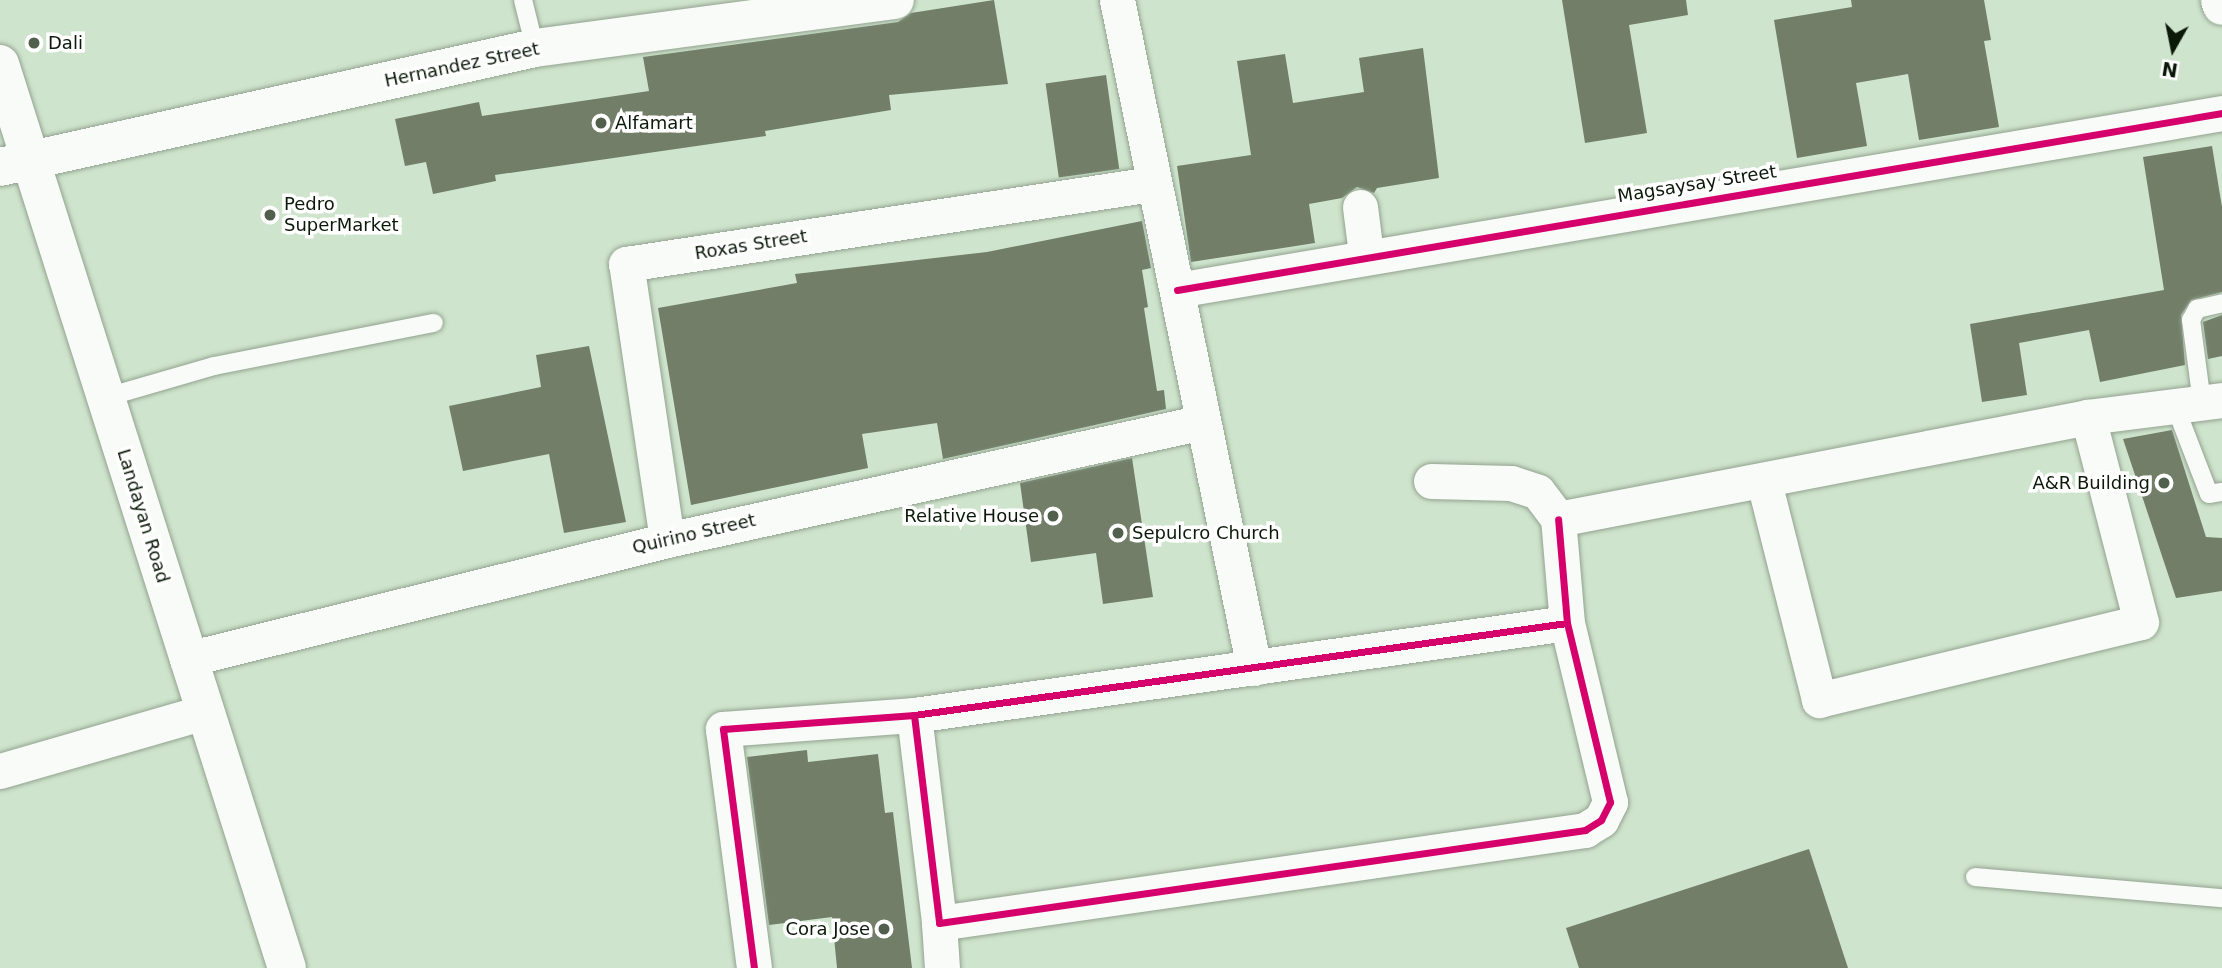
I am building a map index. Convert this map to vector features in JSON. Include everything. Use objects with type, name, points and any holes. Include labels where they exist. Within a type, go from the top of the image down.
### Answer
[{"type":"main road","points":[[2220,0],[2222,6]]},
{"type":"main road","name":"Hernandez Street","points":[[17,164],[535,48],[881,1]]},
{"type":"main road","name":"Landayan Road","points":[[0,64],[17,164],[107,397],[187,659],[287,968]]},
{"type":"street","points":[[1117,0],[1152,184],[1177,290],[1254,668]]},
{"type":"street","name":"Magsaysay Street","points":[[1177,290],[1366,254],[2222,113]]},
{"type":"street","name":"Roxas Street","points":[[667,540],[626,264],[1152,184]]},
{"type":"street","points":[[1360,207],[1366,254]]},
{"type":"street","points":[[1558,519],[1765,482],[2088,417],[2200,403]]},
{"type":"street","points":[[1765,482],[1819,700],[2141,622],[2088,417]]},
{"type":"street","name":"Quirino Street","points":[[187,659],[667,540],[1203,422]]},
{"type":"street","points":[[939,923],[1585,830],[1601,820],[1609,802],[1567,624],[1558,519],[1538,492],[1511,483],[1431,481]]},
{"type":"street","points":[[754,968],[723,729],[914,715],[1567,624]]},
{"type":"street","points":[[0,771],[205,712]]},
{"type":"street","points":[[914,715],[942,968]]},
{"type":"lane","points":[[523,0],[535,48]]},
{"type":"lane","points":[[2222,303],[2197,309],[2191,320],[2209,494],[2222,492]]},
{"type":"lane","points":[[107,397],[214,366],[434,323]]},
{"type":"lane","points":[[1975,877],[2222,898]]},
{"type":"building","points":[[994,0],[1008,84],[889,95],[891,110],[765,131],[766,136],[495,175],[496,181],[433,194],[426,162],[405,166],[395,119],[479,102],[482,116],[649,91],[643,57],[898,22],[911,13]]},
{"type":"building","points":[[1562,0],[1686,0],[1688,15],[1629,25],[1647,133],[1585,143]]},
{"type":"building","points":[[1851,0],[1984,0],[1991,40],[1984,41],[1999,127],[1919,140],[1908,74],[1856,83],[1867,146],[1797,158],[1774,20],[1852,7]]},
{"type":"building","points":[[1423,48],[1439,178],[1377,188],[1374,193],[1357,187],[1342,198],[1309,204],[1315,243],[1191,262],[1177,166],[1251,155],[1237,61],[1285,54],[1293,103],[1364,92],[1359,58]]},
{"type":"building","points":[[1106,75],[1119,169],[1059,178],[1046,83]]},
{"type":"building","points":[[2212,146],[2222,207],[2222,292],[2191,300],[2181,315],[2185,365],[2100,382],[2089,330],[2019,343],[2027,395],[1982,402],[1970,324],[2164,290],[2143,157]]},
{"type":"building","points":[[1142,221],[1151,268],[1142,270],[1148,307],[1144,308],[1157,391],[1164,390],[1166,409],[943,459],[937,423],[862,434],[868,468],[691,505],[658,308],[797,283],[795,274],[987,252]]},
{"type":"building","points":[[2222,315],[2222,356],[2208,359],[2203,322]]},
{"type":"building","points":[[589,346],[626,522],[564,533],[549,454],[463,471],[449,406],[541,387],[536,355]]},
{"type":"building","name":"A&R Building","points":[[2172,430],[2206,537],[2222,538],[2222,591],[2176,598],[2123,439]]},
{"type":"building","points":[[1132,458],[1153,597],[1103,604],[1096,553],[1031,562],[1020,483]]},
{"type":"building","points":[[807,750],[808,762],[878,754],[885,813],[893,812],[912,968],[837,968],[832,917],[769,925],[747,757]]},
{"type":"building","points":[[1809,849],[1848,968],[1579,968],[1566,928]]},
{"type":"cycle path","points":[[1177,290],[2222,113]]},
{"type":"cycle path","points":[[914,715],[939,923],[1585,830],[1601,820],[1610,802],[1567,623],[1558,519]]},
{"type":"cycle path","points":[[754,968],[723,729],[914,715],[1567,623]]},
{"type":"place","name":"Dali","points":[[34,43]]},
{"type":"place","name":"Alfamart","points":[[601,123]]},
{"type":"place","name":"Pedro SuperMarket","points":[[270,215]]},
{"type":"place","name":"A&R Building","points":[[2164,483]]},
{"type":"place","name":"Relative House","points":[[1053,516]]},
{"type":"place","name":"Sepulcro Church","points":[[1118,533]]},
{"type":"place","name":"Cora Jose","points":[[884,929]]}]
